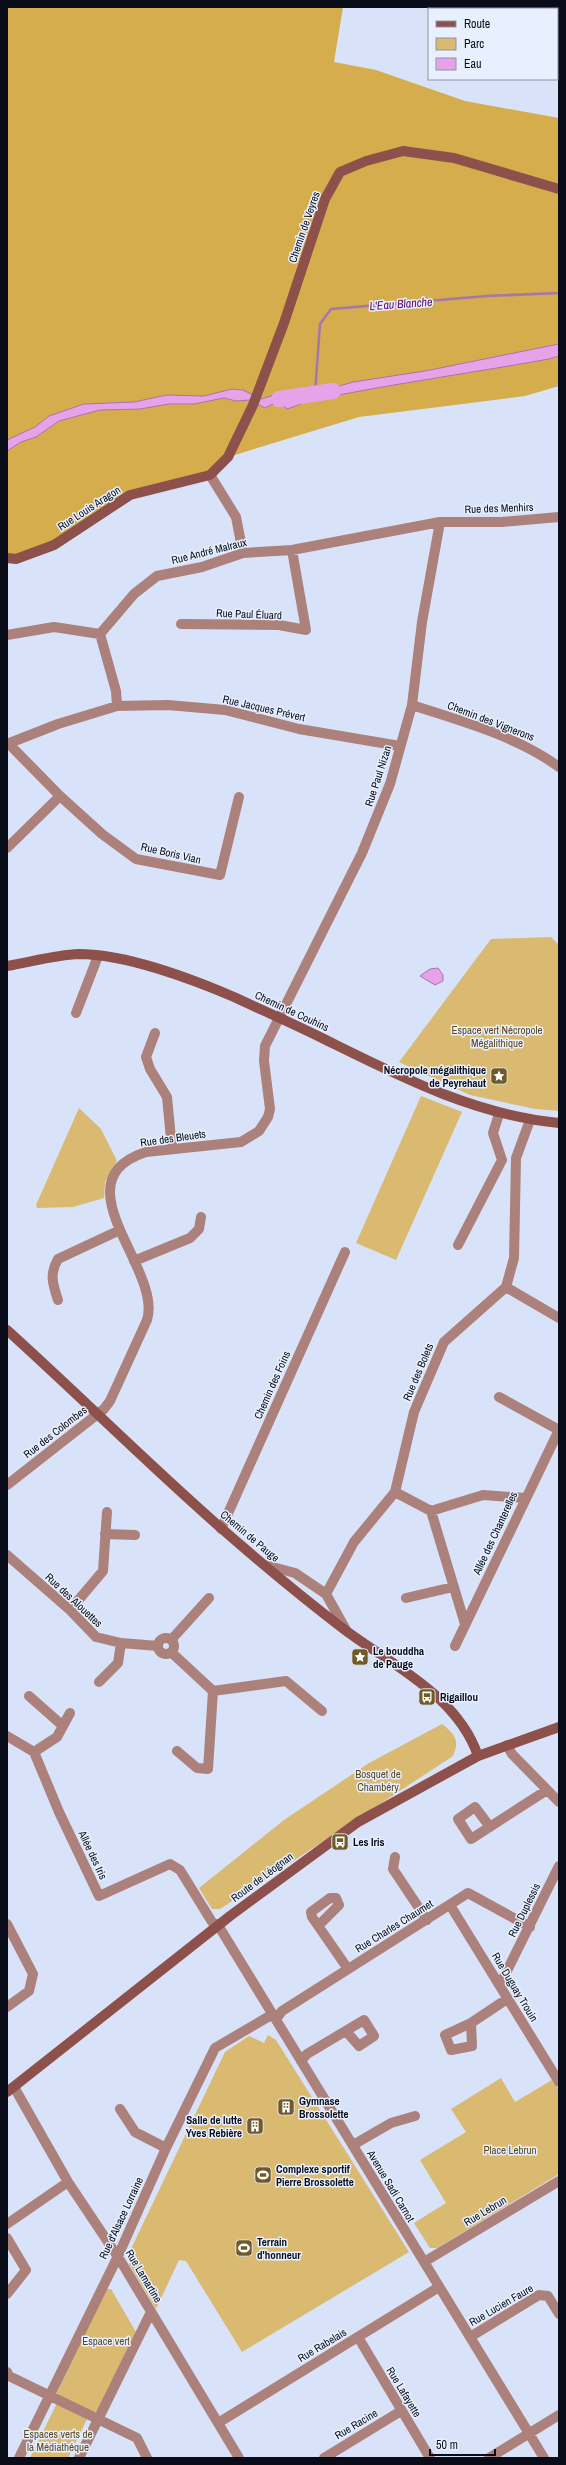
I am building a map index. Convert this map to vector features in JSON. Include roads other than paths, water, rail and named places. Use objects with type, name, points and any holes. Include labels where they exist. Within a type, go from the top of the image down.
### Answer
[{"type":"street","name":"Chemin de Veyres","points":[[210,475],[228,458],[253,405],[284,323],[325,198],[340,172],[366,161],[404,151],[454,158],[559,189]]},
{"type":"street","points":[[210,475],[236,517],[243,553]]},
{"type":"street","name":"Rue Louis Aragon","points":[[7,558],[16,559],[54,545],[130,495],[210,475]]},
{"type":"street","name":"Rue des Menhirs","points":[[440,522],[501,522],[559,517]]},
{"type":"street","name":"Rue André Malraux","points":[[100,634],[134,594],[157,576],[202,568],[243,553],[292,550],[440,522]]},
{"type":"street","name":"Rue Paul Nizan","points":[[278,1018],[372,832],[390,784],[412,705],[422,622],[440,522]]},
{"type":"street","name":"Rue Paul Éluard","points":[[181,624],[279,625],[306,630],[292,550]]},
{"type":"street","points":[[7,635],[54,627],[100,634],[116,691],[117,706]]},
{"type":"street","name":"Rue Jacques Prévert","points":[[8,744],[58,724],[117,706],[168,705],[226,710],[299,729],[400,746]]},
{"type":"street","name":"Chemin des Vignerons","points":[[412,705],[520,744],[542,754],[559,767]]},
{"type":"street","name":"Rue Boris Vian","points":[[8,744],[60,796],[102,834],[136,858],[220,875],[239,797]]},
{"type":"street","points":[[7,848],[60,796]]},
{"type":"street","name":"Chemin de Couhins","points":[[7,966],[64,955],[98,956],[157,970],[210,986],[401,1077],[499,1114],[530,1120],[559,1123]]},
{"type":"street","points":[[76,1013],[98,956]]},
{"type":"street","name":"Rue des Bleuets","points":[[99,1414],[110,1401],[148,1315],[147,1297],[134,1261],[120,1230],[110,1200],[112,1181],[125,1162],[138,1154],[241,1142],[253,1136],[268,1117],[270,1101],[264,1054],[265,1046],[278,1018]]},
{"type":"street","points":[[155,1033],[146,1057],[150,1069],[167,1097],[172,1149]]},
{"type":"street","points":[[458,1245],[502,1160],[493,1133],[499,1114]]},
{"type":"street","points":[[530,1120],[516,1158],[514,1258],[506,1287],[559,1318]]},
{"type":"street","points":[[134,1261],[190,1238],[199,1229],[201,1217]]},
{"type":"street","points":[[58,1300],[52,1280],[52,1271],[58,1258],[63,1254],[120,1230]]},
{"type":"street","name":"Chemin des Foins","points":[[221,1528],[345,1252]]},
{"type":"street","name":"Rue des Bolets","points":[[326,1594],[354,1542],[395,1492],[414,1412],[444,1342],[506,1287]]},
{"type":"street","name":"Chemin de Pauge","points":[[7,1330],[221,1528],[346,1630],[389,1658],[436,1697],[450,1710],[466,1732],[478,1756]]},
{"type":"street","points":[[498,1397],[558,1430]]},
{"type":"street","name":"Rue des Colombes","points":[[7,1485],[99,1414]]},
{"type":"street","name":"Allée des Chanterelles","points":[[455,1646],[558,1430]]},
{"type":"street","points":[[395,1492],[430,1511],[465,1624]]},
{"type":"street","points":[[430,1511],[483,1495],[525,1498]]},
{"type":"street","points":[[70,1610],[103,1571],[107,1512]]},
{"type":"street","points":[[105,1534],[135,1535]]},
{"type":"street","name":"Rue des Alouettes","points":[[7,1555],[70,1610],[96,1637],[121,1643],[158,1646]]},
{"type":"street","points":[[265,1565],[296,1572],[326,1594],[346,1630]]},
{"type":"street","points":[[406,1598],[453,1587]]},
{"type":"street","points":[[171,1640],[209,1598]]},
{"type":"street","points":[[171,1640],[165,1638],[160,1641],[158,1646],[162,1653],[171,1652],[213,1691]]},
{"type":"street","points":[[171,1640],[173,1644],[171,1652]]},
{"type":"street","points":[[99,1682],[118,1663],[121,1643]]},
{"type":"street","points":[[213,1691],[286,1681],[322,1711]]},
{"type":"street","points":[[177,1751],[197,1768],[208,1769],[213,1691]]},
{"type":"street","points":[[29,1696],[64,1726]]},
{"type":"street","points":[[7,1736],[34,1752],[57,1737],[70,1713]]},
{"type":"street","name":"Route de Léognan","points":[[10,2090],[218,1925],[358,1822],[478,1756],[559,1727]]},
{"type":"street","points":[[507,1745],[512,1754],[559,1802]]},
{"type":"street","name":"Allée des Iris","points":[[34,1752],[59,1812],[99,1896],[170,1864],[180,1870],[212,1922],[218,1925]]},
{"type":"street","points":[[490,1827],[547,1790]]},
{"type":"street","points":[[395,1857],[393,1869],[427,1920]]},
{"type":"street","name":"Rue Duplessis","points":[[500,1985],[559,1866]]},
{"type":"street","name":"Rue Charles Chaumet","points":[[274,2017],[468,1893],[530,1926]]},
{"type":"street","name":"Rue Duguay Trouin","points":[[450,1905],[559,2082]]},
{"type":"street","points":[[7,1924],[33,1974],[29,1991],[7,2006]]},
{"type":"street","name":"Avenue Sadi Carnot","points":[[218,1925],[544,2458]]},
{"type":"street","points":[[319,1925],[348,1969]]},
{"type":"street","points":[[471,2023],[507,1999]]},
{"type":"street","name":"Rue d'Alsace Lorraine","points":[[18,2458],[118,2256],[166,2148],[215,2048],[274,2017]]},
{"type":"street","points":[[301,2061],[307,2054],[346,2031]]},
{"type":"street","name":"Rue Lamartine","points":[[10,2090],[68,2182],[118,2256],[239,2458]]},
{"type":"street","points":[[120,2109],[135,2132],[166,2148]]},
{"type":"street","points":[[353,2145],[391,2123],[416,2116]]},
{"type":"street","name":"Rue Lebrun","points":[[424,2262],[559,2181]]},
{"type":"street","points":[[7,2224],[68,2182]]},
{"type":"street","points":[[7,2238],[26,2270],[7,2294]]},
{"type":"street","name":"Rue Rabelais","points":[[218,2423],[440,2287]]},
{"type":"street","name":"Rue Lucien Faure","points":[[470,2337],[539,2295],[548,2296],[559,2314]]},
{"type":"street","points":[[79,2458],[151,2312]]},
{"type":"street","name":"Rue Lafayette","points":[[358,2337],[430,2458]]},
{"type":"street","points":[[7,2372],[10,2376],[137,2438],[148,2458]]},
{"type":"street","name":"Rue Racine","points":[[324,2458],[401,2411]]},
{"type":"street","points":[[489,2458],[559,2415]]},
{"type":"water","points":[[559,344],[559,356],[549,359],[313,400],[312,394],[353,382],[425,371]]},
{"type":"water","points":[[232,389],[243,390],[261,399],[281,393],[299,394],[301,404],[287,409],[279,401],[265,408],[250,400],[236,401],[224,398],[194,404],[169,404],[140,409],[100,410],[59,421],[36,437],[21,442],[7,451],[7,440],[35,427],[49,416],[84,404],[134,402],[167,395],[204,396]]},
{"type":"water","points":[[438,968],[443,975],[443,981],[435,985],[420,976],[430,969]]},
{"type":"waterway","name":"L'Eau Blanche","points":[[315,393],[320,324],[331,309],[487,296],[559,293]]},
{"type":"waterway","name":"L'Eau Blanche","points":[[279,399],[333,391]]},
{"type":"place","name":"Nécropole mégalithique de Peyrehaut","points":[[499,1076]]},
{"type":"place","name":"Le bouddha de Pauge","points":[[360,1657]]},
{"type":"place","name":"Rigaillou","points":[[427,1697]]},
{"type":"place","name":"Les Iris","points":[[340,1842]]},
{"type":"place","name":"Gymnase Brossolette","points":[[286,2107]]},
{"type":"place","name":"Salle de lutte Yves Rebière","points":[[255,2126]]},
{"type":"place","name":"Complexe sportif Pierre Brossolette","points":[[263,2175]]},
{"type":"place","name":"Terrain d'honneur","points":[[244,2248]]},
{"type":"park label","name":"Espace vert Nécropole Mégalithique","points":[[497,1036]]},
{"type":"park label","name":"Bosquet de Chambéry","points":[[378,1780]]},
{"type":"park label","name":"Place Lebrun","points":[[510,2150]]},
{"type":"park label","name":"Espace vert","points":[[106,2341]]},
{"type":"park label","name":"Espaces verts de la Médiathéque","points":[[58,2440]]}]
